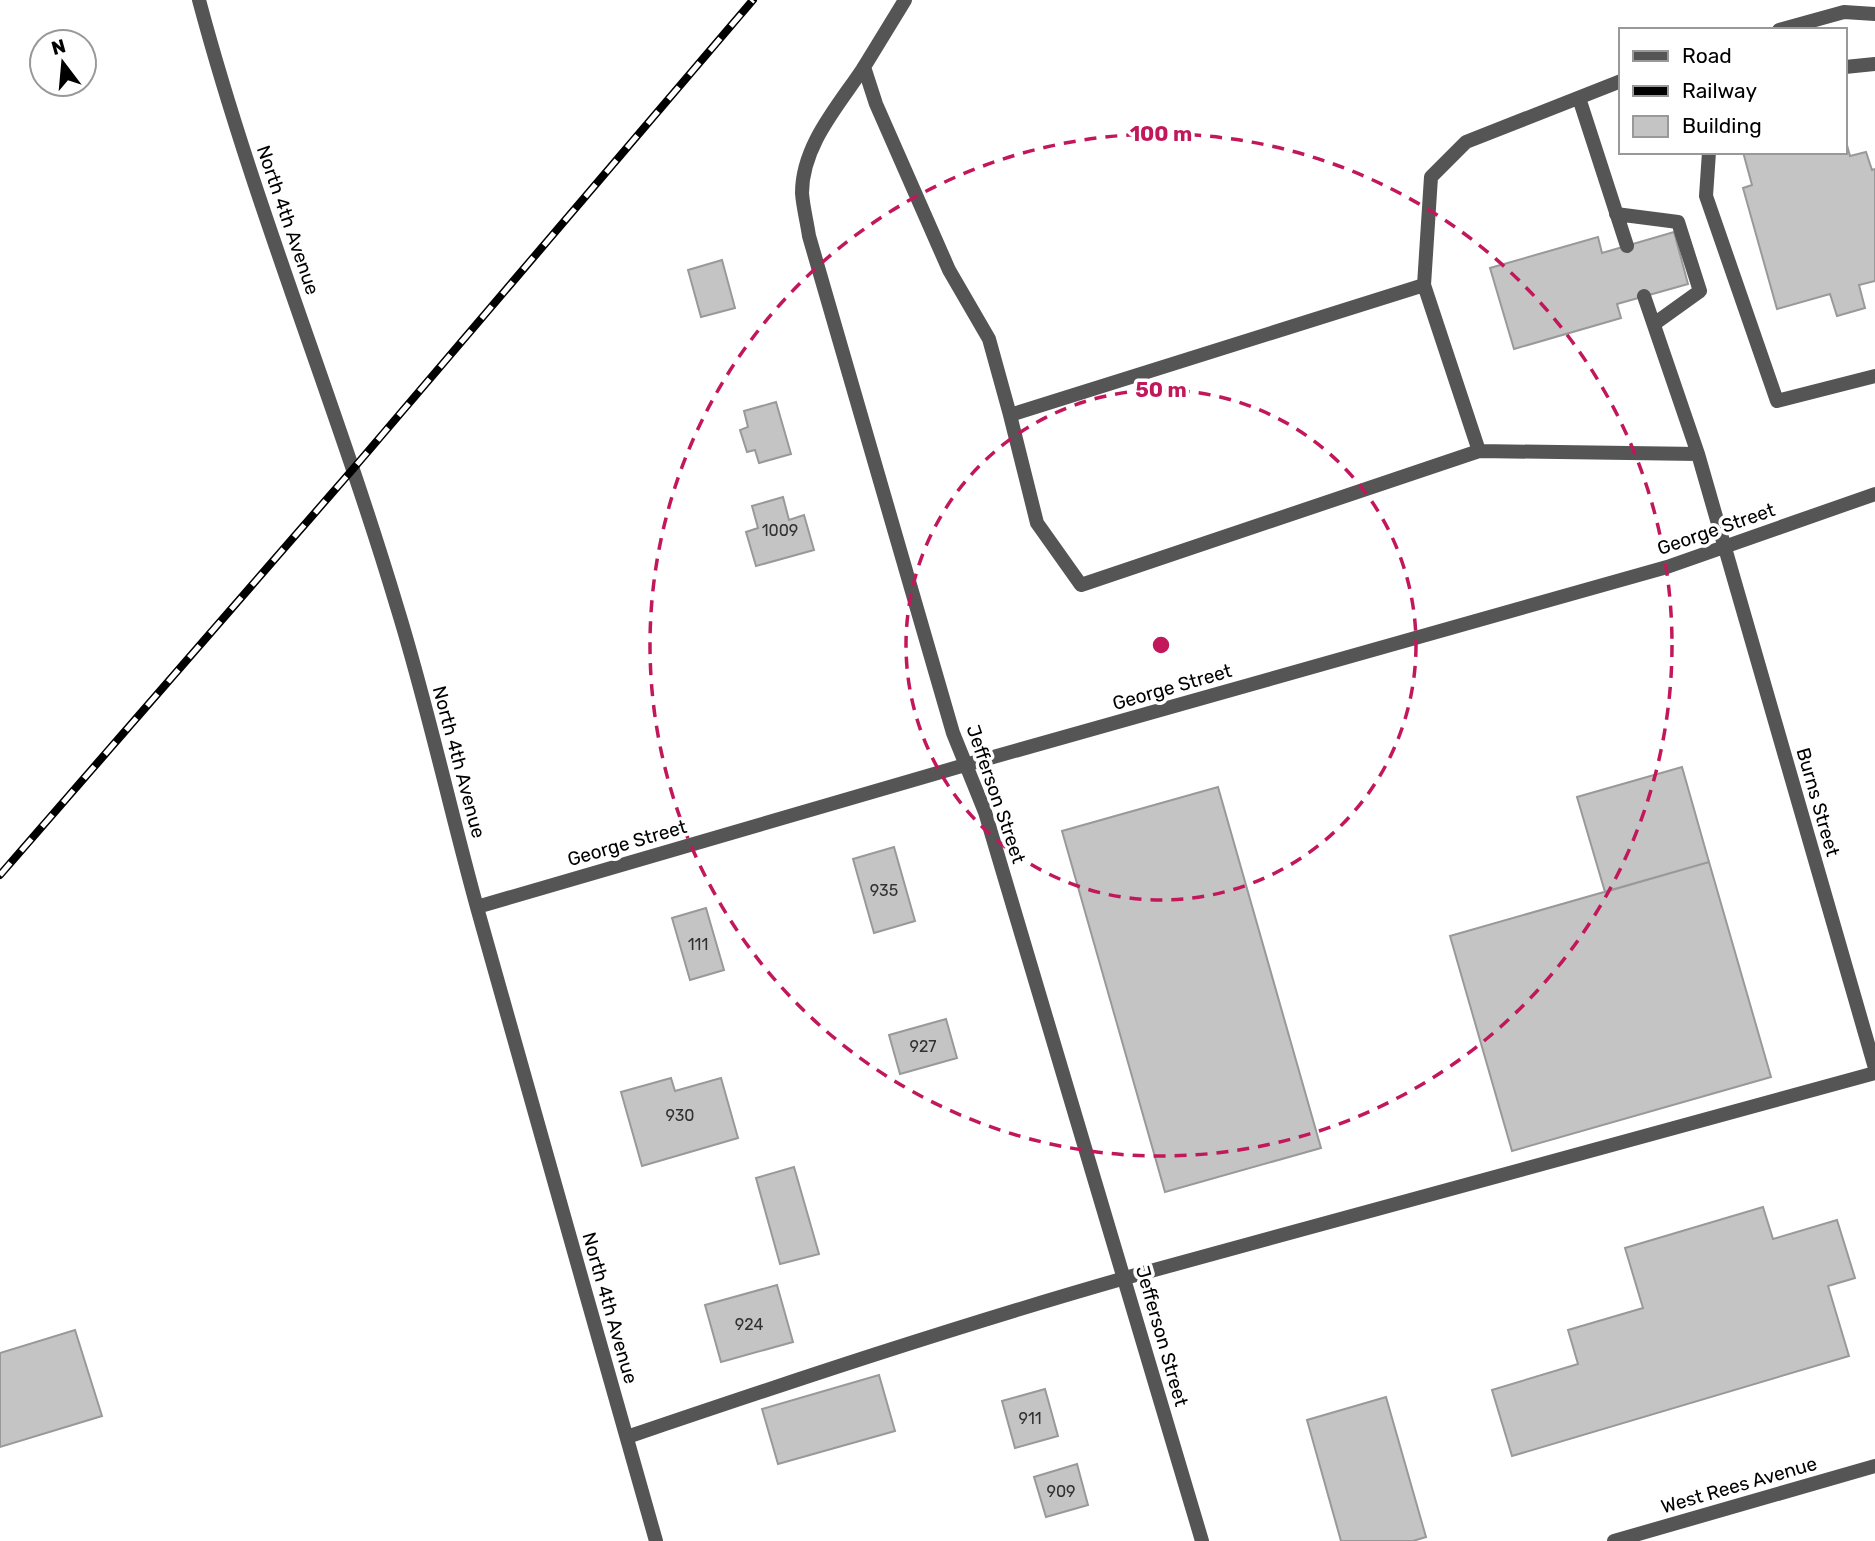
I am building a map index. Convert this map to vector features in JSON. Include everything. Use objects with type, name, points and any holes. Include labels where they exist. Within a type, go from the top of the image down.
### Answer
[{"type":"street","name":"North 4th Avenue","points":[[199,0],[237,132],[375,534],[399,612],[477,907],[656,1541]]},
{"type":"street","name":"Jefferson Street","points":[[905,0],[815,141],[806,163],[802,193],[809,236],[953,733],[985,812],[1202,1541]]},
{"type":"street","points":[[1786,28],[1844,12],[1875,14]]},
{"type":"street","points":[[1847,66],[1875,64]]},
{"type":"street","points":[[864,67],[876,104],[949,270],[989,339],[1037,523],[1081,585],[1479,451],[1698,454]]},
{"type":"street","points":[[1479,451],[1424,285],[1431,177],[1466,142],[1619,82]]},
{"type":"street","points":[[1578,98],[1627,246]]},
{"type":"street","points":[[1709,154],[1706,196],[1777,401],[1875,376]]},
{"type":"street","points":[[1616,214],[1678,222],[1700,291],[1654,324]]},
{"type":"street","points":[[1010,415],[1424,285]]},
{"type":"street","name":"Burns Street","points":[[1644,296],[1698,454],[1875,1070]]},
{"type":"street","name":"George Street","points":[[477,907],[965,765],[1654,571],[1875,494]]},
{"type":"street","points":[[627,1437],[876,1352],[1003,1312],[1875,1070]]},
{"type":"street","name":"West Rees Avenue","points":[[1614,1541],[1875,1466]]},
{"type":"building","points":[[1847,145],[1850,156],[1866,152],[1872,170],[1875,169],[1875,281],[1859,285],[1865,308],[1837,316],[1830,294],[1777,309],[1743,188],[1752,185],[1744,154],[1847,154]]},
{"type":"building","points":[[1674,232],[1688,284],[1617,304],[1621,318],[1514,349],[1490,268],[1598,237],[1602,253]]},
{"type":"building","points":[[722,260],[735,308],[701,317],[688,270]]},
{"type":"building","points":[[776,402],[791,454],[759,463],[755,450],[747,452],[740,430],[748,427],[744,411]]},
{"type":"building","points":[[783,497],[789,520],[804,515],[814,550],[756,566],[746,532],[758,528],[752,506]]},
{"type":"building","points":[[1682,767],[1709,862],[1605,892],[1577,797]]},
{"type":"building","points":[[1218,787],[1321,1148],[1165,1192],[1062,831]]},
{"type":"building","points":[[894,847],[915,921],[874,933],[853,859]]},
{"type":"building","points":[[1709,862],[1771,1077],[1512,1151],[1450,936]]},
{"type":"building","points":[[706,908],[724,970],[690,980],[672,918]]},
{"type":"building","points":[[946,1019],[957,1058],[900,1074],[889,1035]]},
{"type":"building","points":[[671,1078],[675,1091],[721,1078],[738,1138],[642,1166],[621,1092]]},
{"type":"building","points":[[794,1167],[819,1254],[780,1264],[756,1178]]},
{"type":"building","points":[[1763,1207],[1773,1239],[1837,1220],[1855,1278],[1828,1286],[1849,1356],[1512,1456],[1492,1390],[1578,1364],[1568,1330],[1643,1308],[1625,1248]]},
{"type":"building","points":[[777,1285],[793,1342],[721,1362],[705,1305]]},
{"type":"building","points":[[75,1330],[102,1416],[0,1447],[0,1353]]},
{"type":"building","points":[[879,1375],[895,1431],[778,1464],[762,1409]]},
{"type":"building","points":[[1045,1389],[1058,1436],[1015,1448],[1002,1401]]},
{"type":"building","points":[[1386,1397],[1426,1537],[1413,1541],[1341,1541],[1307,1420]]},
{"type":"building","points":[[1077,1464],[1088,1505],[1046,1517],[1034,1477]]},
{"type":"railway","points":[[0,875],[353,469],[753,0]]}]
